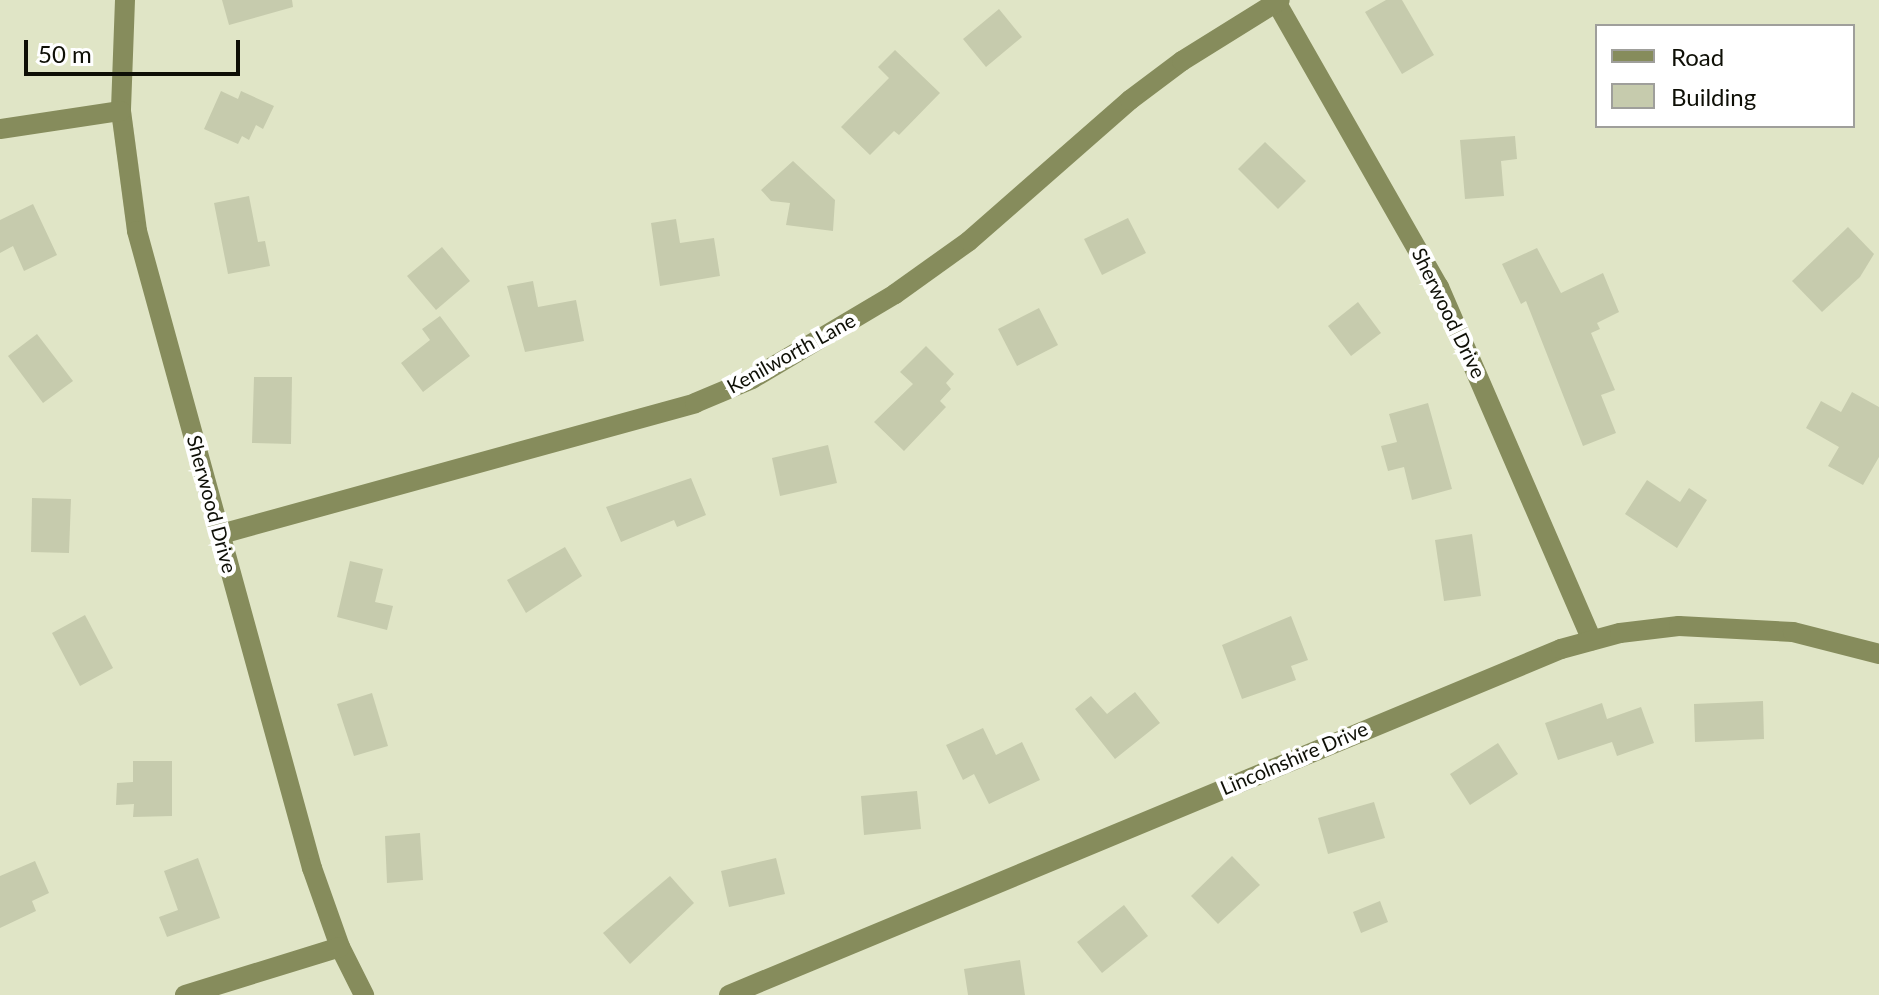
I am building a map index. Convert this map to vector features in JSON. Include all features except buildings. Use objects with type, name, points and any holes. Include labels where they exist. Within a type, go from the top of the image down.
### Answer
[{"type":"street","name":"Sherwood Drive","points":[[125,0],[121,111],[137,231],[312,868],[340,947],[364,995]]},
{"type":"street","name":"Sherwood Drive","points":[[1277,1],[1439,287],[1592,640]]},
{"type":"street","name":"Kenilworth Lane","points":[[221,534],[695,403],[752,379],[932,268],[1151,85],[1277,1]]},
{"type":"street","points":[[0,129],[121,111]]},
{"type":"street","name":"Lincolnshire Drive","points":[[729,995],[1445,693],[1592,640],[1679,626],[1761,628],[1837,639],[1879,654]]},
{"type":"street","points":[[185,995],[340,947]]}]
